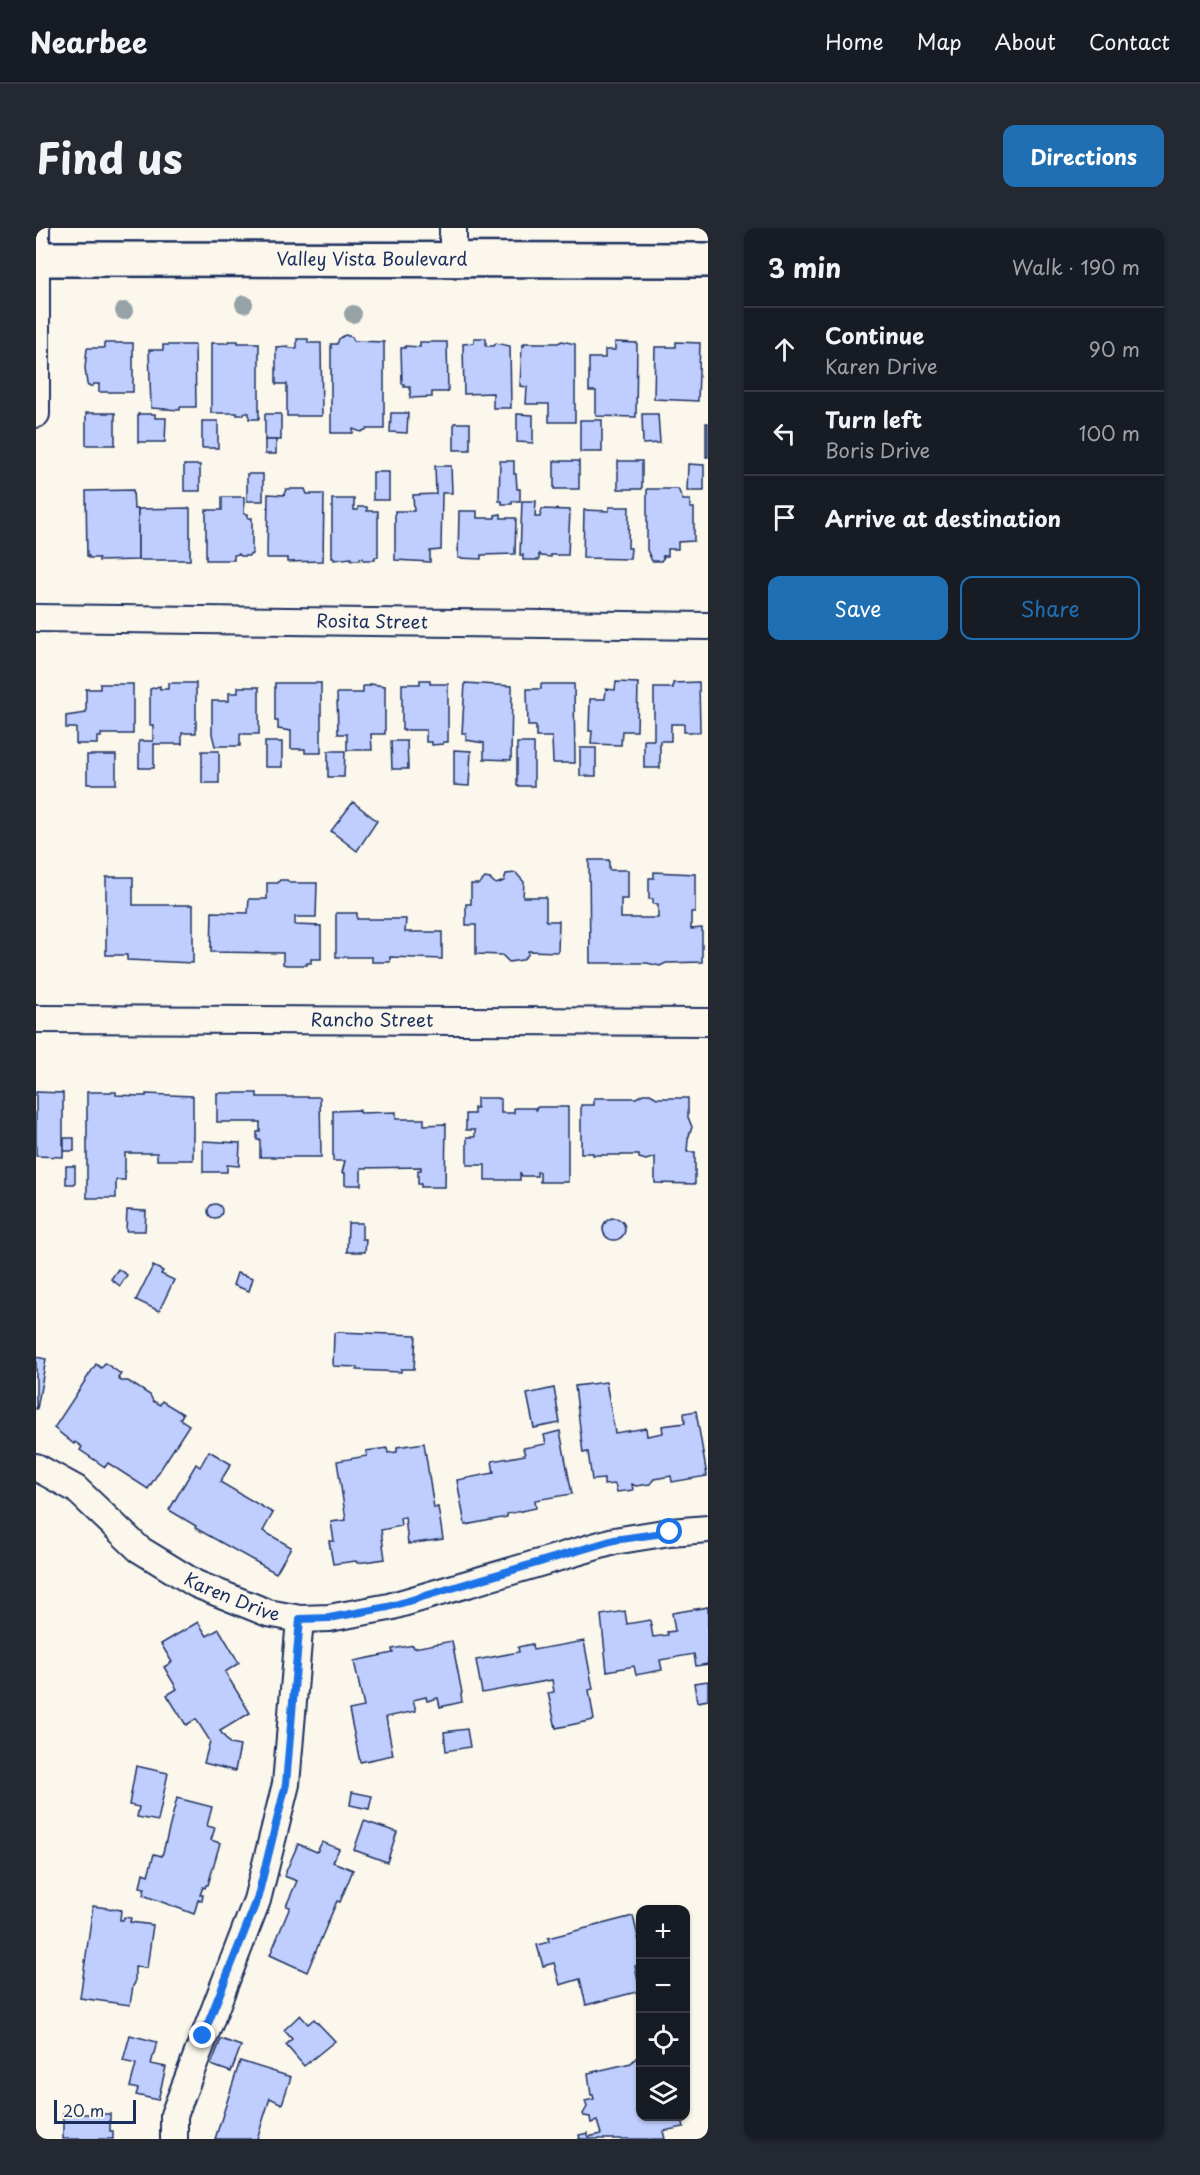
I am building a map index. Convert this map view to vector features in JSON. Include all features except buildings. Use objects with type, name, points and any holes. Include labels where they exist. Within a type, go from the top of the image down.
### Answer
[{"type":"street","points":[[36,228],[36,246]]},
{"type":"street","name":"Valley Vista Boulevard","points":[[36,259],[453,243],[708,260]]},
{"type":"street","points":[[36,272],[36,414]]},
{"type":"street","name":"Rosita Street","points":[[36,618],[708,626]]},
{"type":"street","name":"Rancho Street","points":[[36,1019],[708,1022]]},
{"type":"street","name":"Karen Drive","points":[[36,1467],[76,1489],[139,1549],[196,1584],[268,1614],[300,1619],[329,1618],[388,1607],[614,1540],[708,1529]]},
{"type":"street","points":[[174,2139],[174,2115],[257,1900],[286,1784],[300,1619]]},
{"type":"route","points":[[203,2036],[257,1900],[286,1784],[300,1619],[329,1618],[388,1607],[614,1540],[670,1532]]}]
